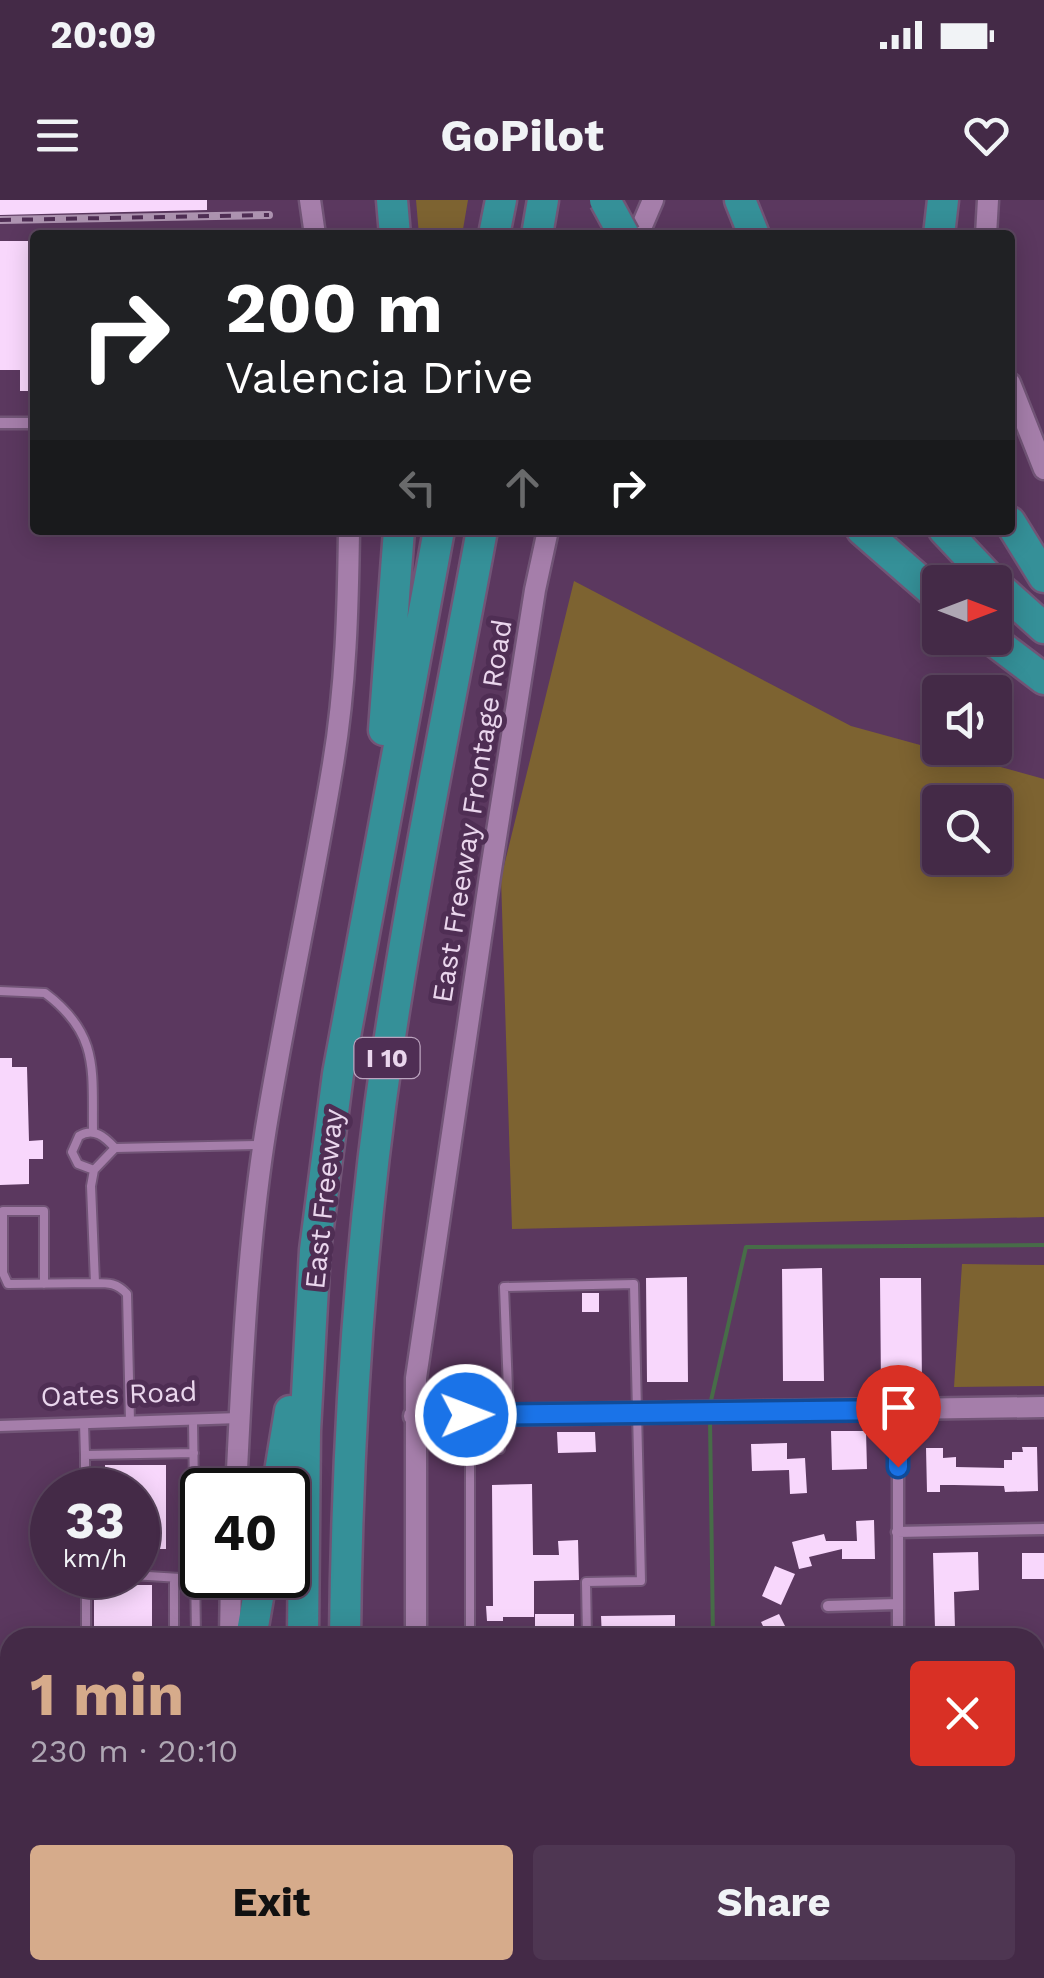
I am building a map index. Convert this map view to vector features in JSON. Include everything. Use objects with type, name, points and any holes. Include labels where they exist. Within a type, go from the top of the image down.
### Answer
[{"type":"highway","points":[[392,200],[395,230]]},
{"type":"highway","points":[[495,230],[500,200]]},
{"type":"highway","points":[[538,230],[543,200]]},
{"type":"highway","points":[[605,200],[621,230]]},
{"type":"highway","points":[[603,230],[615,200]]},
{"type":"highway","points":[[740,200],[752,230]]},
{"type":"highway","points":[[939,230],[942,200]]},
{"type":"highway","points":[[1015,530],[1044,578]]},
{"type":"highway","points":[[371,888],[399,535]]},
{"type":"highway","name":"East Freeway","points":[[304,1628],[305,1431],[315,1250],[338,1074],[437,535]]},
{"type":"highway","name":"East Freeway","points":[[345,1628],[350,1430],[363,1251],[388,1049],[481,535]]},
{"type":"highway","points":[[453,690],[491,535]]},
{"type":"highway","points":[[868,535],[922,582]]},
{"type":"highway","points":[[949,535],[977,565]]},
{"type":"highway","points":[[1012,599],[1044,628]]},
{"type":"highway","points":[[1012,655],[1044,679]]},
{"type":"highway","points":[[280,1468],[315,1250]]},
{"type":"highway","points":[[350,1430],[365,1628]]},
{"type":"highway","points":[[254,1628],[258,1598]]},
{"type":"main road","points":[[310,200],[314,230]]},
{"type":"main road","points":[[640,230],[653,200]]},
{"type":"main road","points":[[986,230],[988,200]]},
{"type":"main road","points":[[1015,396],[1044,469]]},
{"type":"main road","points":[[237,1468],[264,1145],[333,764],[348,613],[349,535]]},
{"type":"main road","name":"East Freeway Frontage Road","points":[[416,1628],[416,1378],[534,590],[547,535]]},
{"type":"main road","points":[[414,1416],[1044,1408]]},
{"type":"main road","points":[[230,1628],[231,1598]]},
{"type":"street","points":[[0,423],[30,423]]},
{"type":"street","points":[[898,1410],[898,1628]]},
{"type":"street","name":"Oates Road","points":[[0,1426],[240,1418]]},
{"type":"street","points":[[897,1532],[1044,1529]]},
{"type":"street","points":[[828,1606],[898,1604]]},
{"type":"lane","points":[[0,991],[44,993],[86,1040],[92,1062],[92,1132]]},
{"type":"lane","points":[[94,1170],[78,1164],[72,1152],[79,1136],[92,1132],[115,1148],[264,1145]]},
{"type":"lane","points":[[95,1283],[91,1186],[94,1170],[115,1148]]},
{"type":"lane","points":[[44,1284],[44,1211],[4,1211],[8,1284],[44,1284],[111,1283],[127,1294],[130,1422]]},
{"type":"lane","points":[[470,1628],[470,1450],[500,1448],[505,1415],[504,1287],[634,1284],[640,1582],[586,1582],[586,1628]]},
{"type":"lane","points":[[194,1420],[194,1468]]},
{"type":"lane","points":[[84,1423],[85,1468]]},
{"type":"lane","points":[[85,1454],[194,1453]]},
{"type":"lane","points":[[160,1577],[180,1579]]},
{"type":"lane","points":[[174,1578],[174,1628]]},
{"type":"lane","points":[[86,1598],[86,1628]]},
{"type":"lane","points":[[195,1598],[196,1628]]},
{"type":"shaded area","points":[[416,200],[468,200],[463,230],[419,230]]},
{"type":"shaded area","points":[[574,581],[851,726],[922,745],[922,765],[993,765],[1044,779],[1044,1217],[512,1229],[501,878]]},
{"type":"shaded area","points":[[962,1264],[1044,1265],[1044,1386],[954,1387]]},
{"type":"building","points":[[0,200],[207,200],[207,210],[0,215]]},
{"type":"building","points":[[0,241],[30,241],[30,391],[20,391],[20,370],[0,370]]},
{"type":"building","points":[[0,1058],[12,1058],[12,1067],[27,1067],[29,1141],[43,1140],[43,1159],[29,1159],[29,1184],[0,1185]]},
{"type":"building","points":[[822,1268],[824,1381],[783,1381],[782,1269]]},
{"type":"building","points":[[687,1277],[688,1382],[647,1382],[646,1278]]},
{"type":"building","points":[[880,1278],[921,1278],[922,1386],[881,1387]]},
{"type":"building","points":[[582,1293],[599,1293],[599,1312],[582,1312]]},
{"type":"building","points":[[831,1431],[866,1431],[867,1469],[832,1470]]},
{"type":"building","points":[[557,1432],[595,1432],[596,1452],[558,1453]]},
{"type":"building","points":[[787,1443],[787,1459],[805,1458],[807,1493],[790,1494],[789,1470],[752,1471],[751,1444]]},
{"type":"building","points":[[1022,1447],[1037,1447],[1038,1491],[1005,1492],[1004,1486],[940,1485],[940,1492],[927,1492],[926,1448],[943,1448],[943,1458],[956,1457],[956,1467],[1004,1468],[1004,1460],[1012,1460],[1012,1452],[1023,1452]]},
{"type":"building","points":[[166,1465],[166,1549],[160,1549],[160,1468],[105,1468]]},
{"type":"building","points":[[532,1484],[533,1555],[559,1555],[558,1541],[578,1540],[579,1580],[534,1581],[534,1617],[487,1621],[486,1606],[493,1606],[492,1485]]},
{"type":"building","points":[[874,1520],[875,1559],[842,1559],[842,1549],[809,1557],[812,1566],[799,1569],[792,1542],[824,1534],[826,1541],[857,1541],[856,1521]]},
{"type":"building","points":[[978,1552],[979,1590],[954,1592],[955,1628],[935,1628],[933,1553]]},
{"type":"building","points":[[1022,1553],[1044,1553],[1044,1579],[1022,1579]]},
{"type":"building","points":[[775,1566],[795,1574],[781,1605],[762,1596]]},
{"type":"building","points":[[94,1598],[152,1598],[152,1628],[94,1628]]},
{"type":"building","points":[[535,1614],[574,1614],[574,1628],[535,1628]]},
{"type":"building","points":[[779,1614],[786,1628],[764,1628],[761,1622]]},
{"type":"building","points":[[675,1615],[675,1628],[602,1628],[601,1616]]},
{"type":"waterway","points":[[710,1405],[746,1247],[1044,1245]]},
{"type":"waterway","points":[[710,1419],[713,1628]]},
{"type":"railway","points":[[0,220],[269,215]]},
{"type":"route","points":[[466,1415],[898,1410],[898,1467]]}]
